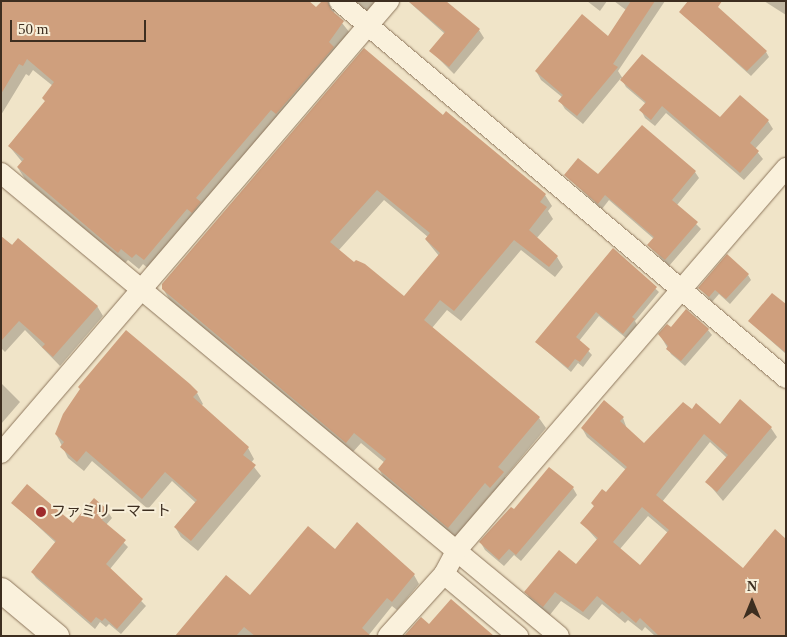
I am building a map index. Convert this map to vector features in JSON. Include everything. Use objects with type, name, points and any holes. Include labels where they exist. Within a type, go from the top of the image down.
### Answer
[{"type":"street","points":[[338,1],[786,378]]},
{"type":"street","points":[[1,453],[389,1]]},
{"type":"street","points":[[388,636],[444,574],[456,551],[682,292],[786,168]]},
{"type":"street","points":[[1,173],[559,636]]},
{"type":"street","points":[[444,574],[518,636]]},
{"type":"street","points":[[1,590],[56,636]]},
{"type":"building","points":[[1,1],[309,1],[316,7],[322,1],[327,1],[331,10],[344,21],[329,42],[334,47],[276,114],[271,110],[196,198],[201,202],[192,213],[187,209],[144,260],[136,254],[132,258],[121,249],[118,253],[17,167],[24,159],[8,146],[45,101],[42,98],[54,82],[27,59],[23,66],[19,64],[1,94]]},
{"type":"building","points":[[408,1],[446,1],[480,29],[449,67],[429,51],[445,32]]},
{"type":"building","points":[[631,1],[655,1],[613,64],[618,67],[577,116],[558,101],[563,95],[535,71],[582,14],[608,36]]},
{"type":"building","points":[[688,1],[722,1],[718,7],[767,51],[747,71],[679,12]]},
{"type":"building","points":[[364,48],[443,115],[446,111],[546,194],[540,202],[547,207],[529,230],[558,256],[549,267],[514,240],[454,311],[440,300],[424,320],[540,417],[498,467],[504,472],[490,488],[485,483],[448,528],[378,469],[386,459],[354,433],[346,443],[162,289],[162,284]],"holes":[[[377,190],[430,233],[425,239],[440,253],[404,296],[365,264],[356,260],[354,262],[330,242]]]},
{"type":"building","points":[[642,54],[720,117],[740,95],[769,120],[750,143],[759,151],[740,173],[662,106],[651,120],[639,110],[646,102],[620,80]]},
{"type":"building","points":[[642,125],[696,171],[672,200],[698,222],[665,260],[647,245],[654,237],[605,195],[598,204],[564,175],[578,158],[598,174]]},
{"type":"building","points":[[1,236],[12,245],[18,238],[98,306],[53,357],[42,347],[45,344],[19,321],[1,341]]},
{"type":"building","points":[[613,248],[657,287],[632,317],[635,319],[623,334],[596,312],[576,337],[590,349],[580,362],[575,359],[568,368],[535,342]]},
{"type":"building","points":[[727,254],[749,274],[726,299],[715,290],[709,297],[698,288]]},
{"type":"building","points":[[772,293],[786,304],[786,353],[748,321]]},
{"type":"building","points":[[686,309],[709,329],[681,361],[666,349],[668,346],[658,334],[667,324],[671,327]]},
{"type":"building","points":[[126,330],[198,392],[193,397],[249,447],[243,455],[256,465],[191,541],[174,527],[197,500],[165,472],[142,499],[86,451],[77,462],[60,447],[64,442],[55,434],[63,414],[80,389],[78,387]]},
{"type":"building","points":[[740,399],[772,427],[717,492],[705,482],[728,455],[704,434],[656,495],[743,568],[775,529],[786,539],[786,636],[659,636],[640,618],[636,623],[622,611],[619,614],[597,596],[583,612],[555,592],[543,607],[524,592],[559,550],[576,564],[598,538],[580,523],[594,506],[591,503],[602,489],[606,492],[627,467],[581,428],[604,400],[624,417],[620,421],[644,443],[683,402],[692,409],[696,403],[720,424]],"holes":[[[642,507],[669,530],[640,565],[613,542]]]},
{"type":"building","points":[[549,467],[574,487],[516,555],[509,549],[499,560],[479,542],[511,507],[514,509]]},
{"type":"building","points":[[27,484],[73,523],[94,498],[109,511],[102,520],[126,540],[106,564],[143,599],[117,629],[105,618],[102,621],[96,617],[91,623],[31,572],[56,541],[11,503]]},
{"type":"building","points":[[357,522],[415,574],[392,602],[387,598],[362,628],[371,636],[255,636],[244,627],[236,636],[175,636],[226,575],[250,595],[308,526],[335,549]]},
{"type":"building","points":[[451,599],[494,636],[404,636],[421,617],[429,624]]},
{"type":"place","name":"ファミリーマート","points":[[41,512]]}]
